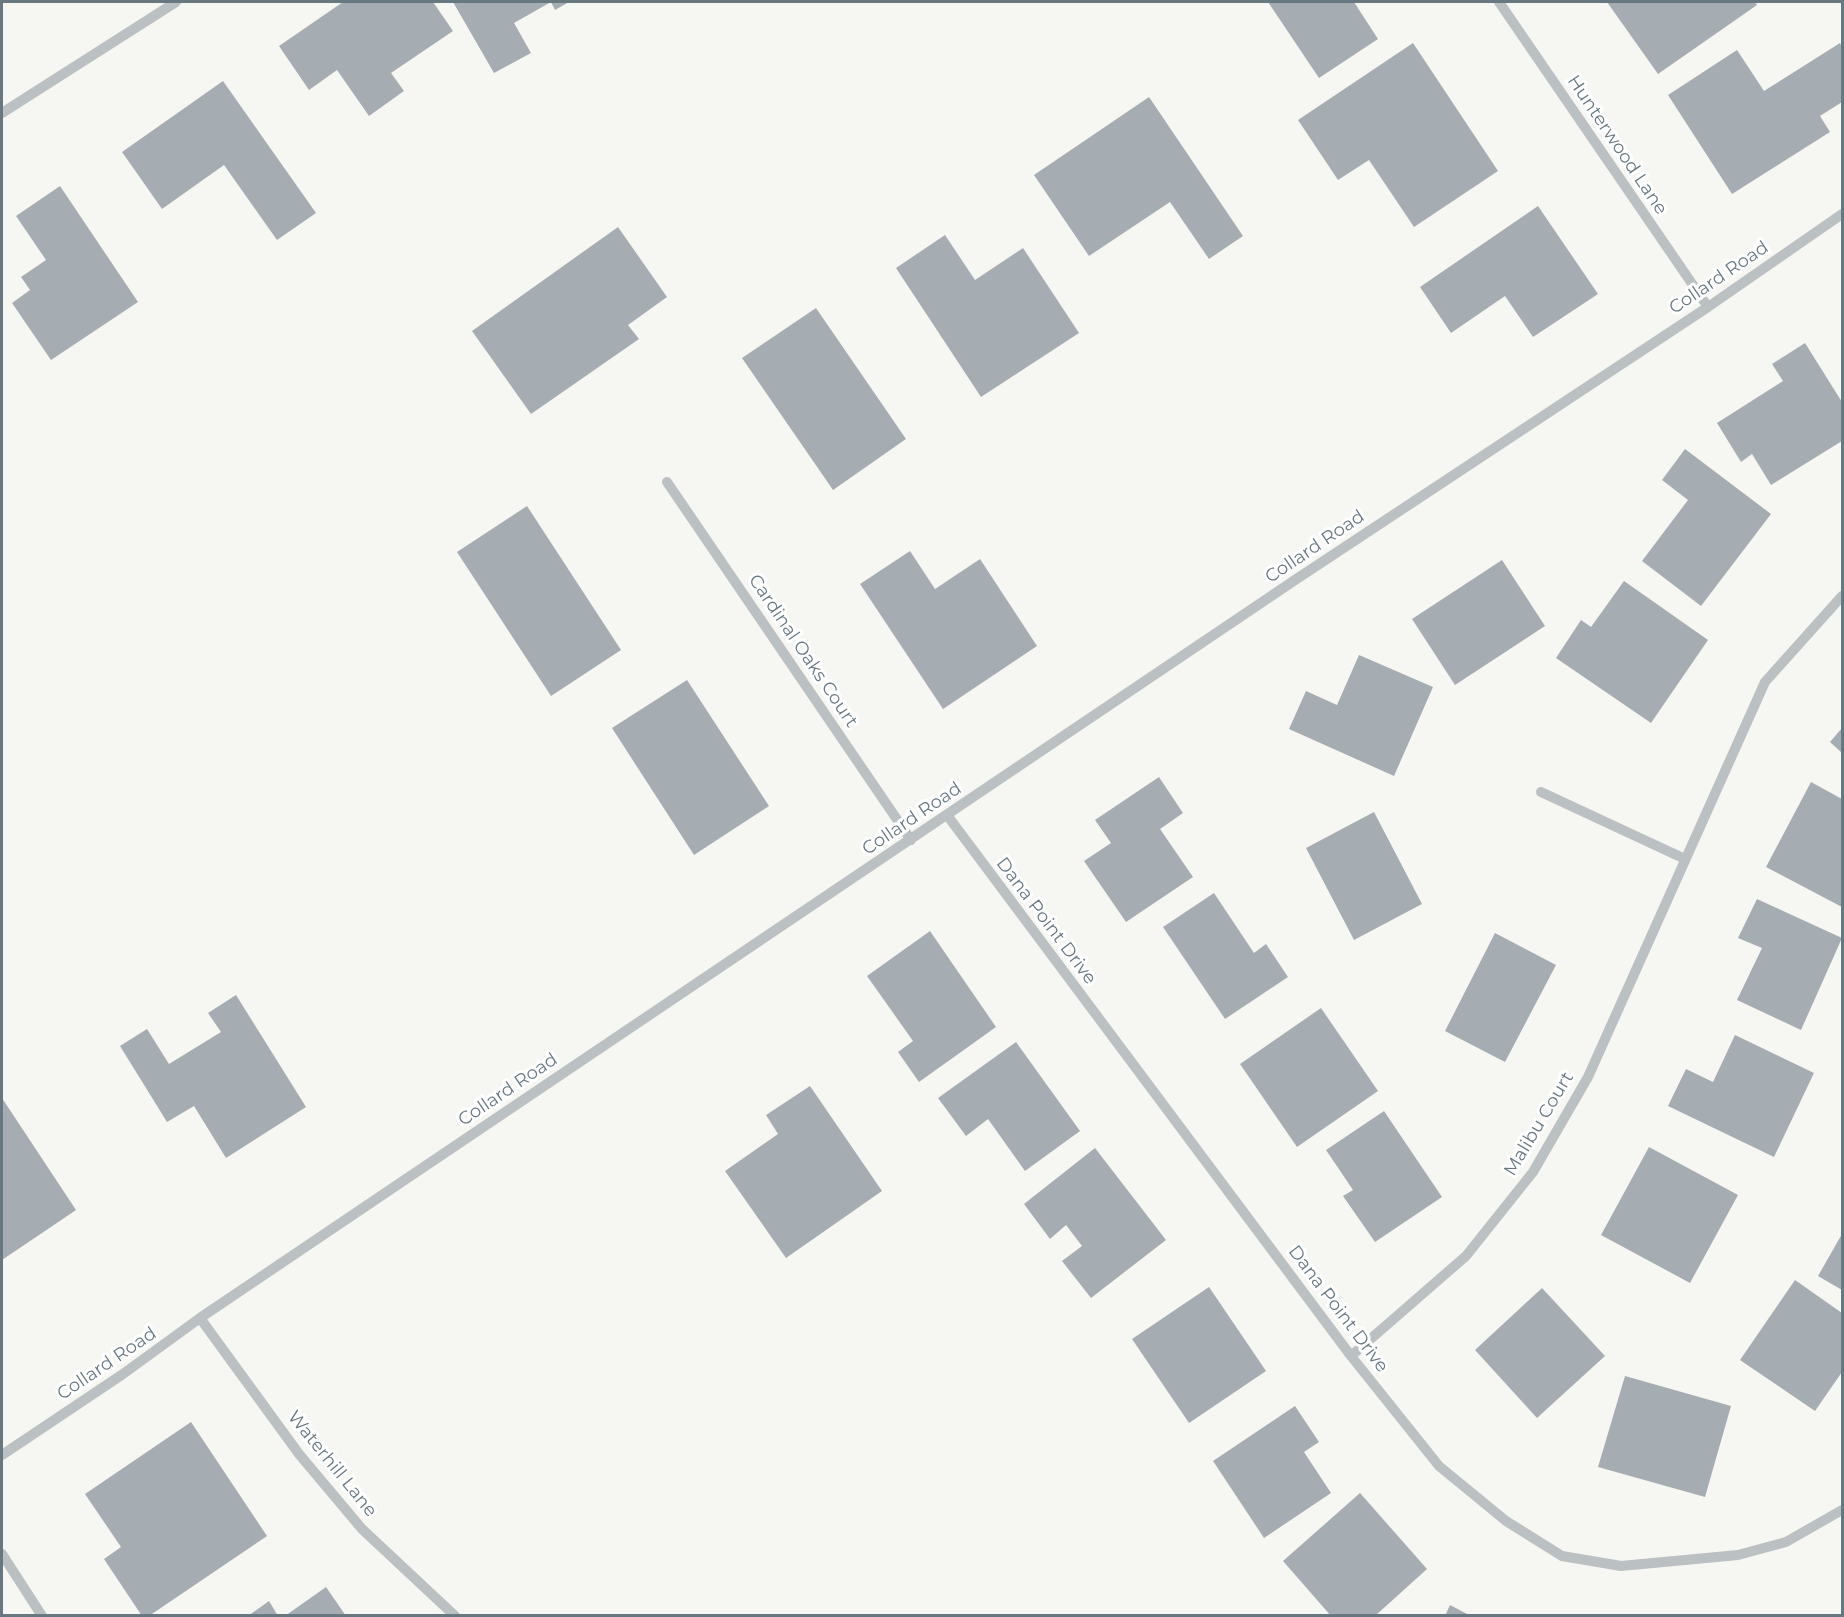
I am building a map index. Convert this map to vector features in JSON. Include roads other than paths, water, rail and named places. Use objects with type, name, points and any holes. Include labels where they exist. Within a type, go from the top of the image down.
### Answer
[{"type":"street","points":[[2,113],[176,2]]},
{"type":"street","name":"Hunterwood Lane","points":[[1499,2],[1708,307]]},
{"type":"street","name":"Collard Road","points":[[2,1455],[123,1374],[200,1318],[1304,574],[1708,307],[1842,214]]},
{"type":"street","name":"Cardinal Oaks Court","points":[[667,482],[911,840]]},
{"type":"street","name":"Malibu Court","points":[[1351,1356],[1466,1256],[1533,1172],[1588,1077],[1765,682],[1842,596]]},
{"type":"street","points":[[1541,792],[1685,859]]},
{"type":"street","name":"Dana Point Drive","points":[[947,815],[1351,1356],[1439,1466],[1506,1521],[1562,1556],[1621,1566],[1738,1555],[1786,1542],[1842,1510]]},
{"type":"street","name":"Waterhill Lane","points":[[200,1318],[299,1454],[362,1529],[455,1616]]},
{"type":"street","points":[[2,1554],[42,1616]]}]
